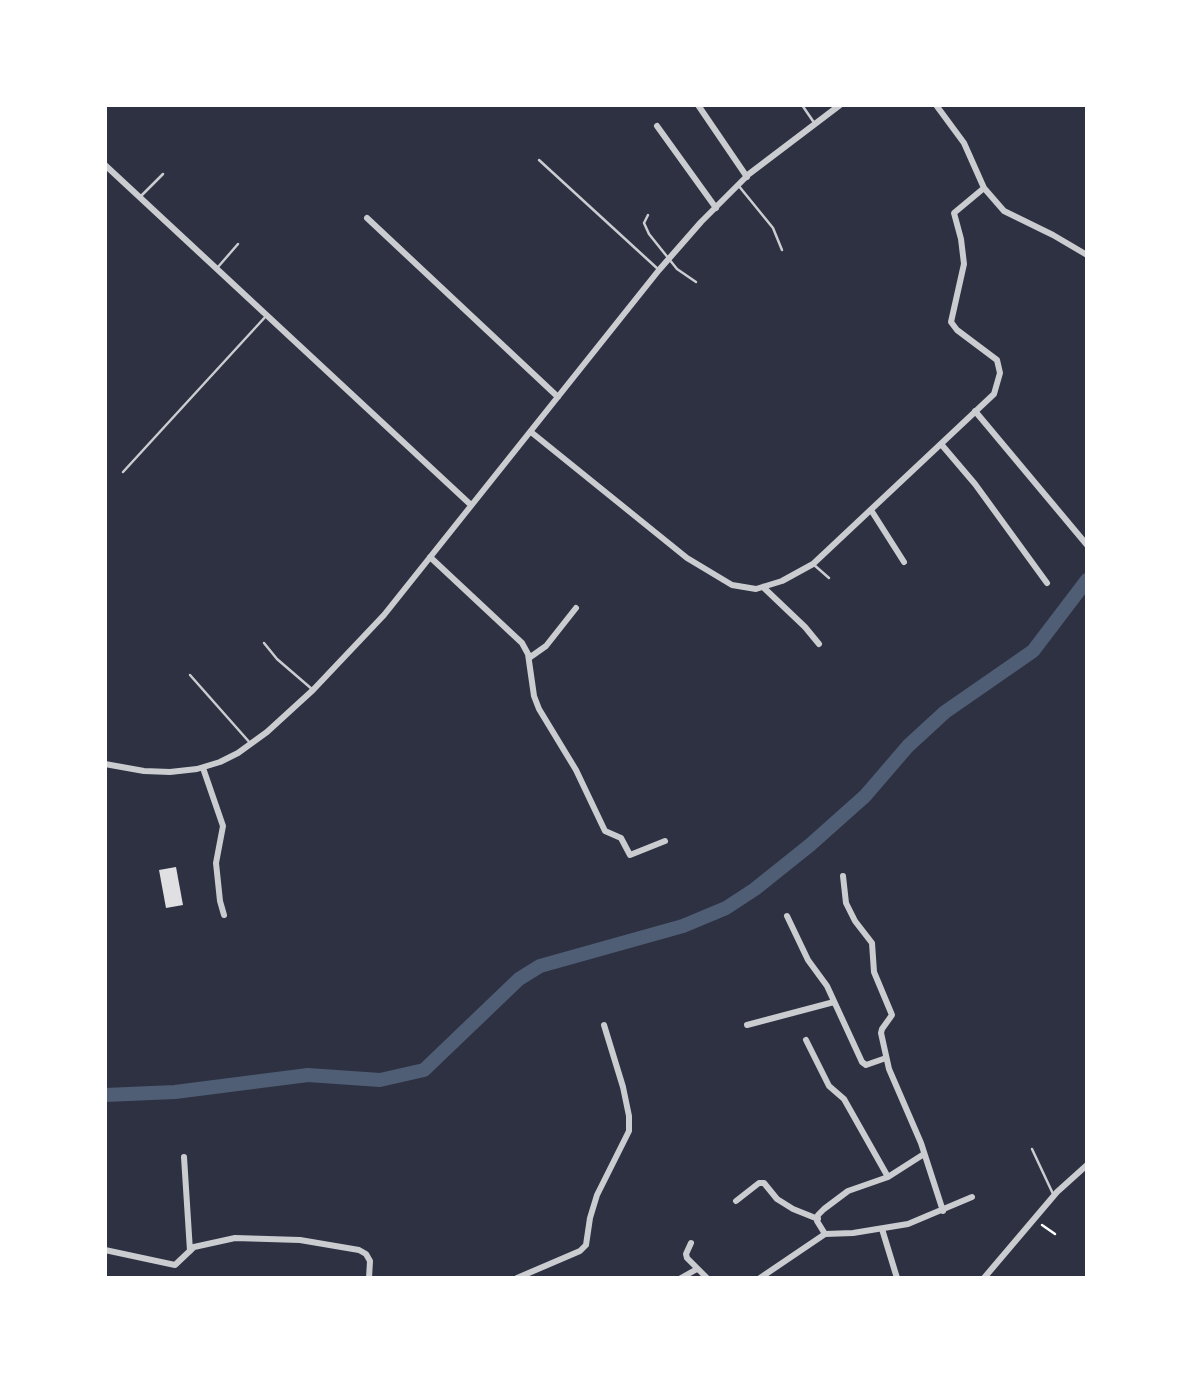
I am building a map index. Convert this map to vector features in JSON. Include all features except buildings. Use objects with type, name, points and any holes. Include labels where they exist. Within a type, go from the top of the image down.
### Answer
[{"type":"street","points":[[698,105],[747,177]]},
{"type":"street","points":[[105,764],[144,771],[170,772],[203,768],[220,762],[251,744],[313,690],[384,615],[659,270],[738,185],[840,105]]},
{"type":"street","points":[[936,105],[964,143],[984,188],[1004,211],[1087,255]]},
{"type":"street","points":[[657,126],[716,208]]},
{"type":"street","points":[[105,165],[471,505]]},
{"type":"street","points":[[531,432],[687,558],[732,585],[756,589],[782,581],[813,564],[994,394],[1000,373],[993,355],[957,330],[951,322],[964,264],[954,213],[984,188]]},
{"type":"street","points":[[368,218],[558,397]]},
{"type":"street","points":[[975,411],[1087,544]]},
{"type":"street","points":[[941,444],[975,484],[1046,583]]},
{"type":"street","points":[[872,510],[904,562]]},
{"type":"street","points":[[430,557],[522,643],[529,658],[534,696],[539,709],[576,770],[605,831],[621,838],[630,855],[665,841]]},
{"type":"street","points":[[763,587],[819,644]]},
{"type":"street","points":[[529,658],[546,646],[576,608]]},
{"type":"street","points":[[203,768],[223,825],[216,863],[224,915]]},
{"type":"street","points":[[843,876],[846,904],[872,943],[874,972],[892,1015],[882,1029],[886,1058],[943,1211]]},
{"type":"street","points":[[787,916],[808,960],[827,986],[864,1064],[886,1058]]},
{"type":"street","points":[[747,1025],[834,1002]]},
{"type":"street","points":[[517,1278],[580,1251],[586,1245],[597,1195],[629,1130],[623,1087],[604,1025]]},
{"type":"street","points":[[806,1040],[829,1086],[844,1098],[888,1177]]},
{"type":"street","points":[[825,1234],[818,1219],[818,1214],[824,1209],[842,1195],[888,1177],[924,1154]]},
{"type":"street","points":[[184,1157],[190,1251]]},
{"type":"street","points":[[984,1278],[1054,1196],[1087,1166]]},
{"type":"street","points":[[736,1201],[757,1185],[764,1183],[777,1199],[818,1219]]},
{"type":"street","points":[[760,1278],[825,1234],[908,1224],[972,1197]]},
{"type":"street","points":[[882,1229],[897,1278]]},
{"type":"street","points":[[105,1250],[175,1265],[198,1246],[242,1237],[347,1246],[359,1250],[369,1258],[369,1278]]},
{"type":"street","points":[[691,1244],[686,1254],[707,1278]]},
{"type":"street","points":[[681,1278],[697,1269]]},
{"type":"lane","points":[[803,105],[815,124]]},
{"type":"lane","points":[[539,159],[659,270]]},
{"type":"lane","points":[[140,197],[163,174]]},
{"type":"lane","points":[[738,185],[774,228],[782,250]]},
{"type":"lane","points":[[648,215],[644,220],[645,228],[683,274],[696,282]]},
{"type":"lane","points":[[216,270],[238,244]]},
{"type":"lane","points":[[122,471],[267,315]]},
{"type":"lane","points":[[813,564],[829,578]]},
{"type":"lane","points":[[264,643],[277,659],[313,690]]},
{"type":"lane","points":[[190,675],[251,744]]},
{"type":"lane","points":[[1032,1149],[1054,1196]]},
{"type":"path","points":[[1033,1220],[1055,1234]]},
{"type":"waterway","points":[[105,1095],[175,1092],[308,1075],[380,1080],[424,1070],[519,979],[540,966],[683,926],[726,908],[755,889],[865,796],[908,746],[945,712],[1033,651],[1087,580]]}]
